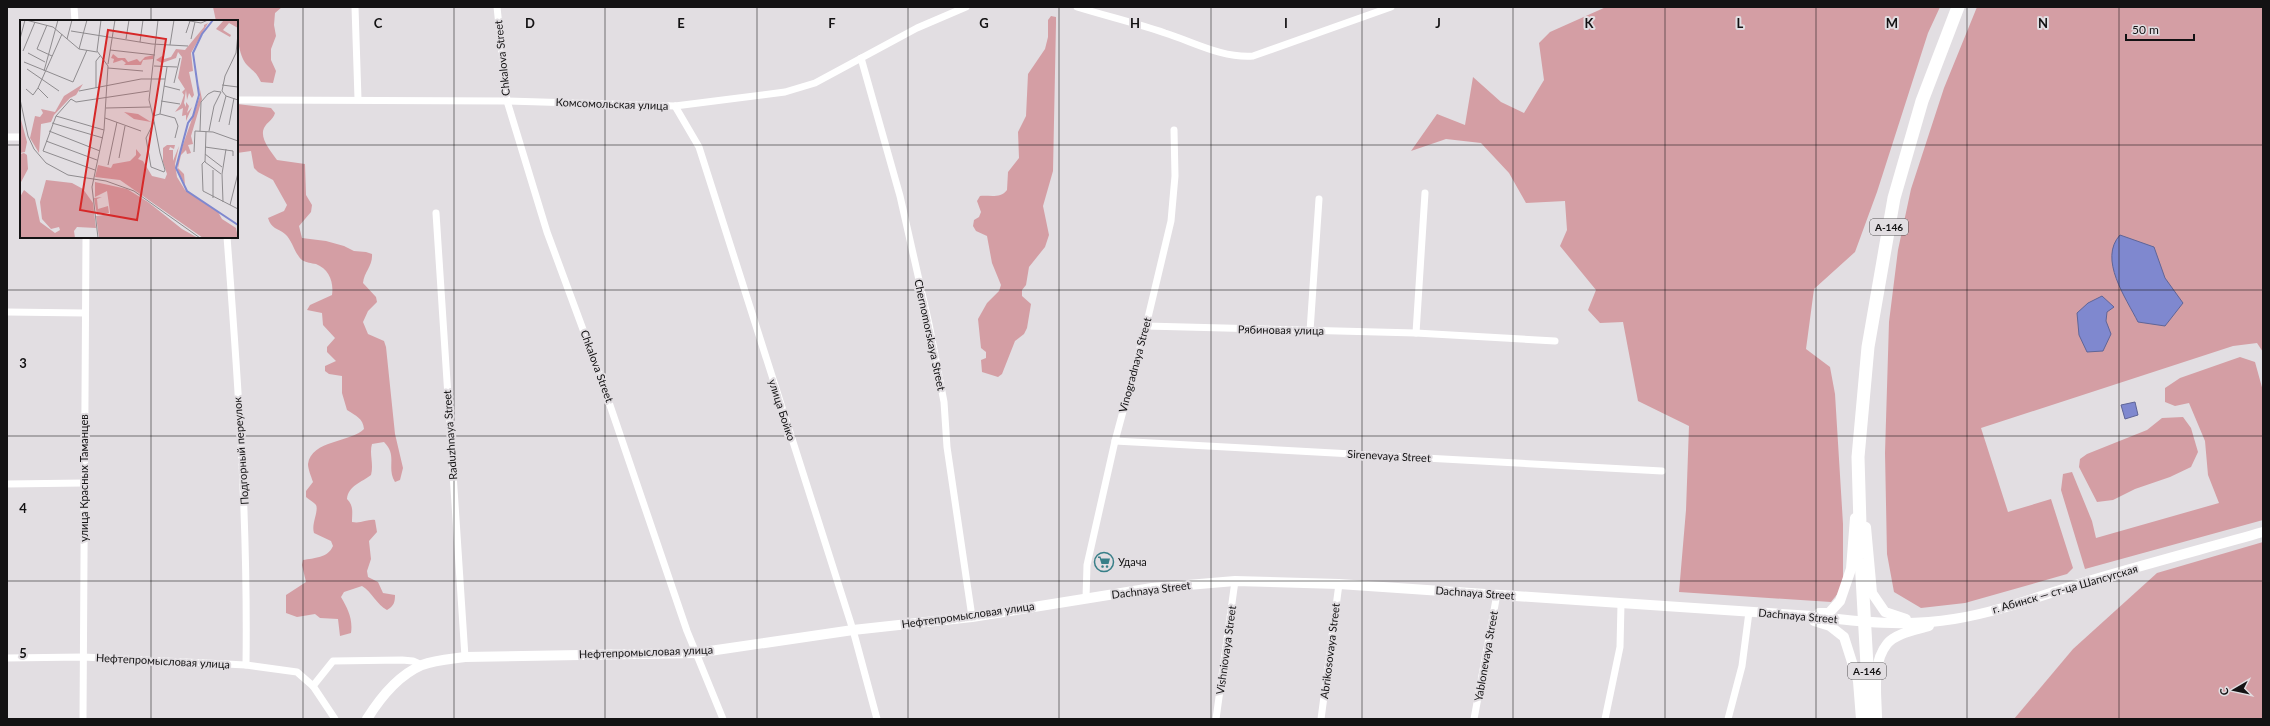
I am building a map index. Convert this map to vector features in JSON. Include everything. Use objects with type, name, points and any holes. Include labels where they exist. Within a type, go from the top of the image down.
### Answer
[{"type":"highway","name":"А-146","points":[[1870,719],[1864,622],[1858,457],[1868,347],[1894,198],[1922,101],[1958,7]]},
{"type":"main road","points":[[1795,615],[1829,613],[1840,601],[1851,569],[1858,457]]},
{"type":"main road","points":[[1858,457],[1872,593],[1885,612],[1901,618],[1954,620]]},
{"type":"main road","name":"г. Абинск — ст-ца Шапсугская","points":[[1864,622],[1913,623],[1954,620],[2022,603],[2082,583],[2263,532]]},
{"type":"main road","name":"Dachnaya Street","points":[[1086,598],[1152,588],[1235,582],[1339,584],[1795,615],[1864,622]]},
{"type":"main road","name":"Нефтепромысловая улица","points":[[422,665],[465,657],[696,653],[853,630],[972,617],[1086,598]]},
{"type":"main road","points":[[1795,615],[1830,626],[1844,638],[1858,682],[1861,719]]},
{"type":"main road","points":[[1877,719],[1877,667],[1887,644],[1905,633],[1954,620]]},
{"type":"main road","points":[[367,719],[396,682],[422,665]]},
{"type":"street","points":[[74,7],[75,20]]},
{"type":"street","points":[[355,7],[358,99]]},
{"type":"street","name":"Chkalova Street","points":[[497,7],[506,101],[547,232],[598,370],[696,653],[723,719]]},
{"type":"street","name":"Комсомольская улица","points":[[238,100],[358,99],[506,101],[674,106],[785,92],[815,83],[917,28],[966,7]]},
{"type":"street","points":[[1077,7],[1165,32],[1218,52],[1237,57],[1253,56],[1391,7]]},
{"type":"street","name":"Chernomorskaya Street","points":[[861,58],[900,196],[929,324],[944,402],[947,447],[972,617]]},
{"type":"street","name":"улица Бойко","points":[[674,106],[699,147],[853,630],[877,719]]},
{"type":"street","name":"Vinogradnaya Street","points":[[1086,598],[1087,565],[1115,441],[1146,326],[1171,221],[1175,176],[1174,130]]},
{"type":"street","points":[[7,137],[20,137]]},
{"type":"street","points":[[1416,333],[1425,193]]},
{"type":"street","points":[[1310,331],[1319,199]]},
{"type":"street","name":"Raduzhnaya Street","points":[[436,212],[465,657]]},
{"type":"street","name":"улица Красных Таманцев","points":[[84,719],[83,657],[86,238]]},
{"type":"street","name":"Подгорный переулок","points":[[227,238],[244,495],[247,575],[246,665]]},
{"type":"street","points":[[7,312],[85,313]]},
{"type":"street","name":"Рябиновая улица","points":[[1146,326],[1416,333],[1555,341]]},
{"type":"street","name":"Sirenevaya Street","points":[[1115,441],[1662,470]]},
{"type":"street","points":[[7,484],[84,483]]},
{"type":"street","name":"Vishniovaya Street","points":[[1216,719],[1235,582]]},
{"type":"street","name":"Abrikosovaya Street","points":[[1321,719],[1339,584]]},
{"type":"street","name":"Yablonevaya Street","points":[[1474,719],[1497,594]]},
{"type":"street","points":[[1605,719],[1620,646],[1621,604]]},
{"type":"street","points":[[1728,719],[1742,666],[1749,612]]},
{"type":"street","name":"Нефтепромысловая улица","points":[[7,658],[83,657],[246,665],[297,672],[313,686],[335,719]]},
{"type":"street","name":"Нефтепромысловая улица","points":[[313,686],[333,661],[402,660],[413,661],[422,665]]},
{"type":"shaded area","points":[[213,7],[282,7],[275,13],[274,25],[276,36],[271,49],[271,60],[276,71],[273,83],[261,82],[244,61],[238,38],[238,20],[216,20]]},
{"type":"shaded area","points":[[1606,7],[1940,7],[1928,33],[1877,192],[1855,252],[1814,289],[1806,349],[1830,367],[1835,394],[1843,524],[1843,587],[1831,602],[1679,592],[1686,510],[1689,426],[1638,401],[1623,322],[1600,323],[1588,310],[1596,290],[1560,246],[1567,230],[1565,201],[1526,203],[1509,173],[1481,143],[1446,139],[1411,151],[1437,114],[1465,125],[1473,77],[1501,102],[1524,113],[1544,80],[1539,43],[1550,32]]},
{"type":"shaded area","points":[[1977,7],[2263,7],[2263,352],[2257,343],[2233,346],[1981,428],[2008,512],[2051,499],[2073,568],[2067,574],[1965,603],[1921,608],[1894,592],[1887,554],[1885,453],[1889,322],[1898,250],[1911,189],[1944,88]]},
{"type":"shaded area","points":[[1051,16],[1056,17],[1053,171],[1043,206],[1049,235],[1045,247],[1029,267],[1026,285],[1022,290],[1022,296],[1031,304],[1027,328],[1024,334],[1015,341],[1002,374],[998,377],[982,372],[981,360],[986,358],[986,352],[981,348],[978,319],[987,303],[999,291],[1001,285],[992,263],[987,236],[976,231],[973,226],[974,220],[979,217],[981,212],[977,201],[980,196],[998,196],[1004,193],[1007,190],[1008,172],[1019,158],[1018,132],[1026,116],[1028,74],[1045,49],[1048,37],[1048,20]]},
{"type":"shaded area","points":[[238,104],[271,108],[275,113],[265,126],[263,132],[267,145],[277,160],[305,164],[306,195],[312,205],[311,212],[299,226],[302,238],[326,241],[344,246],[354,251],[372,254],[371,262],[363,283],[376,297],[377,302],[368,311],[363,322],[368,334],[384,341],[386,347],[395,434],[403,468],[400,480],[395,482],[391,471],[391,457],[388,447],[384,442],[372,444],[371,475],[350,491],[347,499],[352,507],[352,522],[375,520],[377,532],[369,541],[371,559],[367,571],[368,577],[378,582],[383,593],[395,595],[395,597],[393,605],[387,610],[383,608],[362,586],[344,592],[341,597],[349,614],[351,633],[340,636],[338,619],[320,618],[315,614],[297,617],[286,613],[286,595],[306,582],[302,565],[303,560],[324,555],[331,550],[333,546],[331,541],[314,533],[313,529],[317,508],[315,504],[306,497],[306,491],[313,482],[308,466],[311,456],[316,450],[333,442],[351,437],[364,429],[362,422],[347,410],[342,393],[342,376],[329,374],[325,371],[325,366],[336,361],[327,352],[327,347],[335,338],[323,325],[322,313],[307,310],[310,305],[332,295],[330,276],[321,266],[302,260],[288,237],[269,222],[268,218],[284,211],[287,205],[273,180],[258,172],[254,168],[251,151],[238,153]]},
{"type":"shaded area","points":[[2240,357],[2255,362],[2263,391],[2263,520],[2085,569],[2061,490],[2063,474],[2072,472],[2092,521],[2096,538],[2219,503],[2208,475],[2205,441],[2189,403],[2175,406],[2165,402],[2165,388],[2180,378]]},
{"type":"shaded area","points":[[2183,417],[2191,428],[2198,452],[2191,467],[2170,477],[2135,489],[2113,500],[2097,502],[2079,467],[2080,459],[2087,454],[2147,430],[2162,418]]},
{"type":"shaded area","points":[[2263,542],[2263,719],[2014,719],[2073,649],[2157,573]]},
{"type":"water","points":[[2120,235],[2154,247],[2165,278],[2183,303],[2165,326],[2138,322],[2121,290],[2113,267],[2112,255],[2114,245]]},
{"type":"water","points":[[2102,296],[2114,307],[2107,312],[2106,321],[2111,334],[2103,351],[2087,352],[2079,335],[2077,313],[2088,303]]},
{"type":"water","points":[[2135,402],[2138,415],[2125,419],[2121,405]]},
{"type":"place","name":"Удача","points":[[1104,562]]}]
